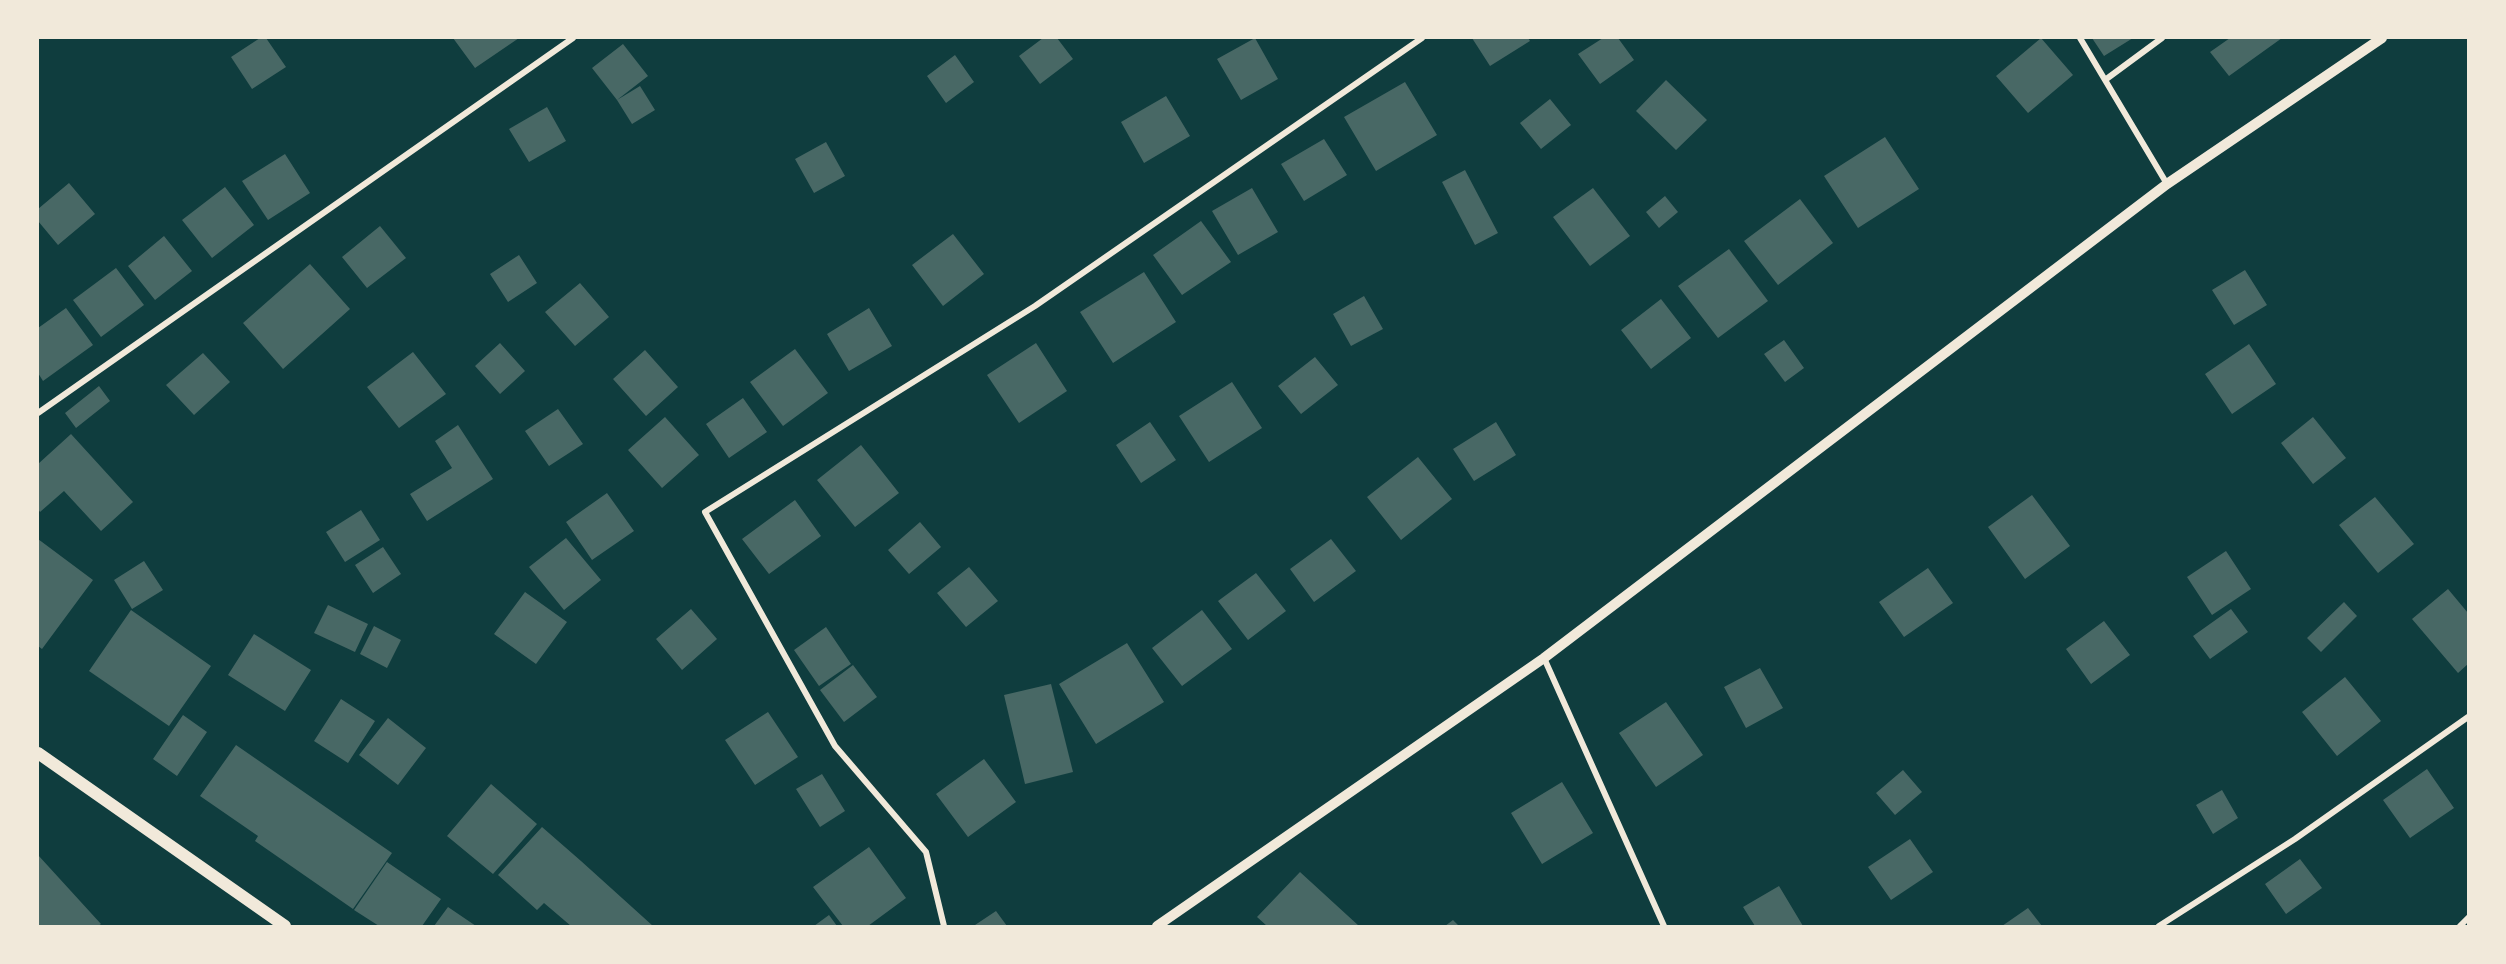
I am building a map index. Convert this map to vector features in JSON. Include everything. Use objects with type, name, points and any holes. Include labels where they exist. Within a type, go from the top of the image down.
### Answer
[{"type":"main road","points":[[38,753],[285,927]]},
{"type":"street","points":[[38,414],[573,38]]},
{"type":"street","points":[[944,927],[926,852],[835,746],[705,512],[1035,306],[1422,38]]},
{"type":"street","points":[[2080,38],[2167,184]]},
{"type":"street","points":[[2105,80],[2162,38]]},
{"type":"street","points":[[1157,927],[1544,658],[2167,184],[2382,38]]},
{"type":"street","points":[[1544,658],[1664,927]]},
{"type":"street","points":[[2159,927],[2295,839],[2469,717]]},
{"type":"street","points":[[2460,927],[2469,918]]},
{"type":"building","points":[[260,38],[266,38],[286,67],[252,89],[231,57]]},
{"type":"building","points":[[453,38],[519,38],[475,68]]},
{"type":"building","points":[[1043,38],[1057,38],[1073,59],[1040,84],[1019,56]]},
{"type":"building","points":[[1255,38],[1278,79],[1241,100],[1217,59]]},
{"type":"building","points":[[1472,38],[1528,38],[1530,41],[1490,66]]},
{"type":"building","points":[[1603,38],[1618,38],[1634,60],[1600,84],[1578,54]]},
{"type":"building","points":[[2041,38],[2073,75],[2028,113],[1996,76]]},
{"type":"building","points":[[2092,38],[2133,38],[2104,56]]},
{"type":"building","points":[[2230,38],[2282,38],[2229,76],[2210,52]]},
{"type":"building","points":[[623,44],[648,76],[617,100],[592,68]]},
{"type":"building","points":[[955,55],[974,82],[946,103],[927,76]]},
{"type":"building","points":[[1666,80],[1707,120],[1676,150],[1636,111]]},
{"type":"building","points":[[1405,82],[1437,135],[1376,171],[1344,117]]},
{"type":"building","points":[[640,86],[655,110],[632,124],[617,100]]},
{"type":"building","points":[[1166,96],[1190,136],[1144,163],[1121,122]]},
{"type":"building","points":[[1550,99],[1571,125],[1541,149],[1520,123]]},
{"type":"building","points":[[547,107],[566,141],[529,162],[509,129]]},
{"type":"building","points":[[1885,137],[1919,189],[1858,228],[1824,176]]},
{"type":"building","points":[[1324,139],[1347,175],[1304,201],[1281,164]]},
{"type":"building","points":[[826,142],[845,176],[814,193],[795,159]]},
{"type":"building","points":[[285,154],[310,193],[268,220],[242,181]]},
{"type":"building","points":[[1465,170],[1498,233],[1475,245],[1442,182]]},
{"type":"building","points":[[69,183],[95,214],[58,245],[38,221],[38,209]]},
{"type":"building","points":[[225,187],[254,225],[212,258],[182,220]]},
{"type":"building","points":[[1252,188],[1278,232],[1238,255],[1212,211]]},
{"type":"building","points":[[1593,188],[1630,236],[1590,266],[1553,217]]},
{"type":"building","points":[[1665,196],[1678,212],[1659,228],[1646,212]]},
{"type":"building","points":[[1800,199],[1833,243],[1778,285],[1744,241]]},
{"type":"building","points":[[1201,221],[1231,262],[1182,295],[1153,255]]},
{"type":"building","points":[[380,226],[406,258],[367,288],[342,257]]},
{"type":"building","points":[[953,234],[984,274],[943,306],[912,265]]},
{"type":"building","points":[[164,236],[192,271],[155,300],[128,266]]},
{"type":"building","points":[[1729,249],[1768,301],[1718,338],[1678,286]]},
{"type":"building","points":[[519,255],[537,283],[508,302],[490,274]]},
{"type":"building","points":[[310,264],[350,309],[283,369],[243,323]]},
{"type":"building","points":[[116,268],[144,305],[101,337],[73,300]]},
{"type":"building","points":[[2245,270],[2267,305],[2234,325],[2212,290]]},
{"type":"building","points":[[1144,272],[1176,322],[1113,363],[1080,312]]},
{"type":"building","points":[[580,283],[609,317],[575,346],[545,312]]},
{"type":"building","points":[[1364,296],[1383,329],[1351,346],[1333,314]]},
{"type":"building","points":[[1661,299],[1691,338],[1651,369],[1621,330]]},
{"type":"building","points":[[66,308],[93,345],[43,381],[38,373],[38,328]]},
{"type":"building","points":[[869,308],[892,346],[849,371],[827,334]]},
{"type":"building","points":[[1784,340],[1804,368],[1785,382],[1764,354]]},
{"type":"building","points":[[500,343],[525,371],[500,394],[475,366]]},
{"type":"building","points":[[1036,343],[1067,391],[1019,423],[987,375]]},
{"type":"building","points":[[2249,344],[2276,384],[2232,414],[2205,374]]},
{"type":"building","points":[[795,349],[828,393],[783,426],[750,382]]},
{"type":"building","points":[[645,350],[678,387],[646,416],[613,379]]},
{"type":"building","points":[[413,352],[446,394],[399,428],[367,387]]},
{"type":"building","points":[[203,353],[230,382],[194,415],[166,385]]},
{"type":"building","points":[[1315,357],[1338,385],[1301,414],[1278,386]]},
{"type":"building","points":[[1232,382],[1262,428],[1209,462],[1179,416]]},
{"type":"building","points":[[99,386],[110,401],[76,428],[65,413]]},
{"type":"building","points":[[743,398],[767,432],[729,458],[706,424]]},
{"type":"building","points":[[558,409],[583,444],[549,466],[525,431]]},
{"type":"building","points":[[665,417],[699,455],[662,488],[628,450]]},
{"type":"building","points":[[2313,417],[2346,458],[2313,484],[2281,443]]},
{"type":"building","points":[[1150,422],[1176,460],[1141,483],[1116,445]]},
{"type":"building","points":[[1496,422],[1516,455],[1474,481],[1453,449]]},
{"type":"building","points":[[458,425],[493,479],[427,521],[410,494],[452,468],[435,441]]},
{"type":"building","points":[[71,434],[133,502],[101,531],[64,491],[40,512],[38,509],[38,464]]},
{"type":"building","points":[[861,445],[899,493],[855,527],[817,480]]},
{"type":"building","points":[[1418,457],[1452,499],[1401,540],[1367,497]]},
{"type":"building","points":[[607,493],[634,531],[592,560],[566,522]]},
{"type":"building","points":[[2032,495],[2070,546],[2025,579],[1988,527]]},
{"type":"building","points":[[2375,497],[2414,544],[2378,573],[2339,525]]},
{"type":"building","points":[[795,500],[821,536],[769,574],[742,539]]},
{"type":"building","points":[[361,510],[380,540],[345,562],[326,532]]},
{"type":"building","points":[[920,522],[941,547],[909,574],[888,550]]},
{"type":"building","points":[[566,538],[601,580],[564,610],[529,567]]},
{"type":"building","points":[[38,539],[93,580],[42,649],[38,646]]},
{"type":"building","points":[[1331,539],[1356,571],[1314,602],[1290,569]]},
{"type":"building","points":[[383,547],[401,574],[373,593],[355,565]]},
{"type":"building","points":[[2226,551],[2251,589],[2212,615],[2187,577]]},
{"type":"building","points":[[144,561],[163,590],[132,609],[114,580]]},
{"type":"building","points":[[969,567],[998,601],[966,627],[937,593]]},
{"type":"building","points":[[1928,568],[1953,603],[1904,637],[1879,602]]},
{"type":"building","points":[[1256,573],[1286,611],[1248,640],[1218,601]]},
{"type":"building","points":[[2448,589],[2468,613],[2468,664],[2458,673],[2412,619]]},
{"type":"building","points":[[525,592],[567,622],[536,664],[494,634]]},
{"type":"building","points":[[2344,602],[2357,616],[2321,652],[2307,638]]},
{"type":"building","points":[[328,605],[368,624],[355,652],[314,633]]},
{"type":"building","points":[[691,609],[717,639],[682,670],[656,639]]},
{"type":"building","points":[[2231,609],[2248,632],[2210,659],[2193,636]]},
{"type":"building","points":[[131,610],[211,666],[169,726],[89,671]]},
{"type":"building","points":[[1202,610],[1232,649],[1182,686],[1152,648]]},
{"type":"building","points":[[2104,621],[2130,655],[2091,684],[2066,649]]},
{"type":"building","points":[[374,626],[401,640],[387,668],[360,654]]},
{"type":"building","points":[[826,627],[851,664],[819,686],[794,650]]},
{"type":"building","points":[[254,634],[311,670],[285,711],[228,675]]},
{"type":"building","points":[[1127,643],[1164,702],[1096,744],[1059,684]]},
{"type":"building","points":[[853,665],[877,697],[844,722],[820,690]]},
{"type":"building","points":[[1760,668],[1783,708],[1746,728],[1724,687]]},
{"type":"building","points":[[2345,677],[2381,721],[2337,756],[2302,712]]},
{"type":"building","points":[[1051,684],[1073,772],[1025,784],[1004,695]]},
{"type":"building","points":[[341,699],[375,721],[348,763],[314,741]]},
{"type":"building","points":[[1666,702],[1703,755],[1656,787],[1619,733]]},
{"type":"building","points":[[768,712],[798,757],[755,785],[725,740]]},
{"type":"building","points":[[183,715],[207,732],[177,776],[153,759]]},
{"type":"building","points":[[388,718],[426,748],[398,785],[359,755]]},
{"type":"building","points":[[236,745],[392,853],[353,909],[255,841],[258,836],[200,796]]},
{"type":"building","points":[[984,759],[1016,802],[968,837],[936,794]]},
{"type":"building","points":[[2427,769],[2454,808],[2410,838],[2383,800]]},
{"type":"building","points":[[1903,770],[1922,792],[1895,815],[1876,793]]},
{"type":"building","points":[[822,774],[845,811],[820,827],[796,789]]},
{"type":"building","points":[[1562,782],[1593,833],[1542,864],[1511,813]]},
{"type":"building","points":[[491,784],[537,824],[493,874],[447,836]]},
{"type":"building","points":[[2222,790],[2238,818],[2213,834],[2196,805]]},
{"type":"building","points":[[542,827],[653,926],[571,926],[544,903],[537,910],[498,875]]},
{"type":"building","points":[[1910,839],[1933,872],[1891,900],[1868,867]]},
{"type":"building","points":[[869,847],[906,898],[868,926],[843,926],[813,887]]},
{"type":"building","points":[[38,855],[101,924],[98,926],[38,926]]},
{"type":"building","points":[[2300,859],[2322,888],[2286,914],[2265,884]]},
{"type":"building","points":[[387,862],[441,899],[422,926],[379,926],[354,910]]},
{"type":"building","points":[[1300,872],[1359,926],[1267,926],[1257,917]]},
{"type":"building","points":[[1779,886],[1803,926],[1755,926],[1743,907]]},
{"type":"building","points":[[448,907],[476,926],[434,926]]},
{"type":"building","points":[[2028,908],[2042,926],[2002,926]]},
{"type":"building","points":[[996,911],[1007,926],[975,925]]},
{"type":"building","points":[[829,915],[837,926],[814,926]]},
{"type":"building","points":[[1453,920],[1459,926],[1445,926]]}]
